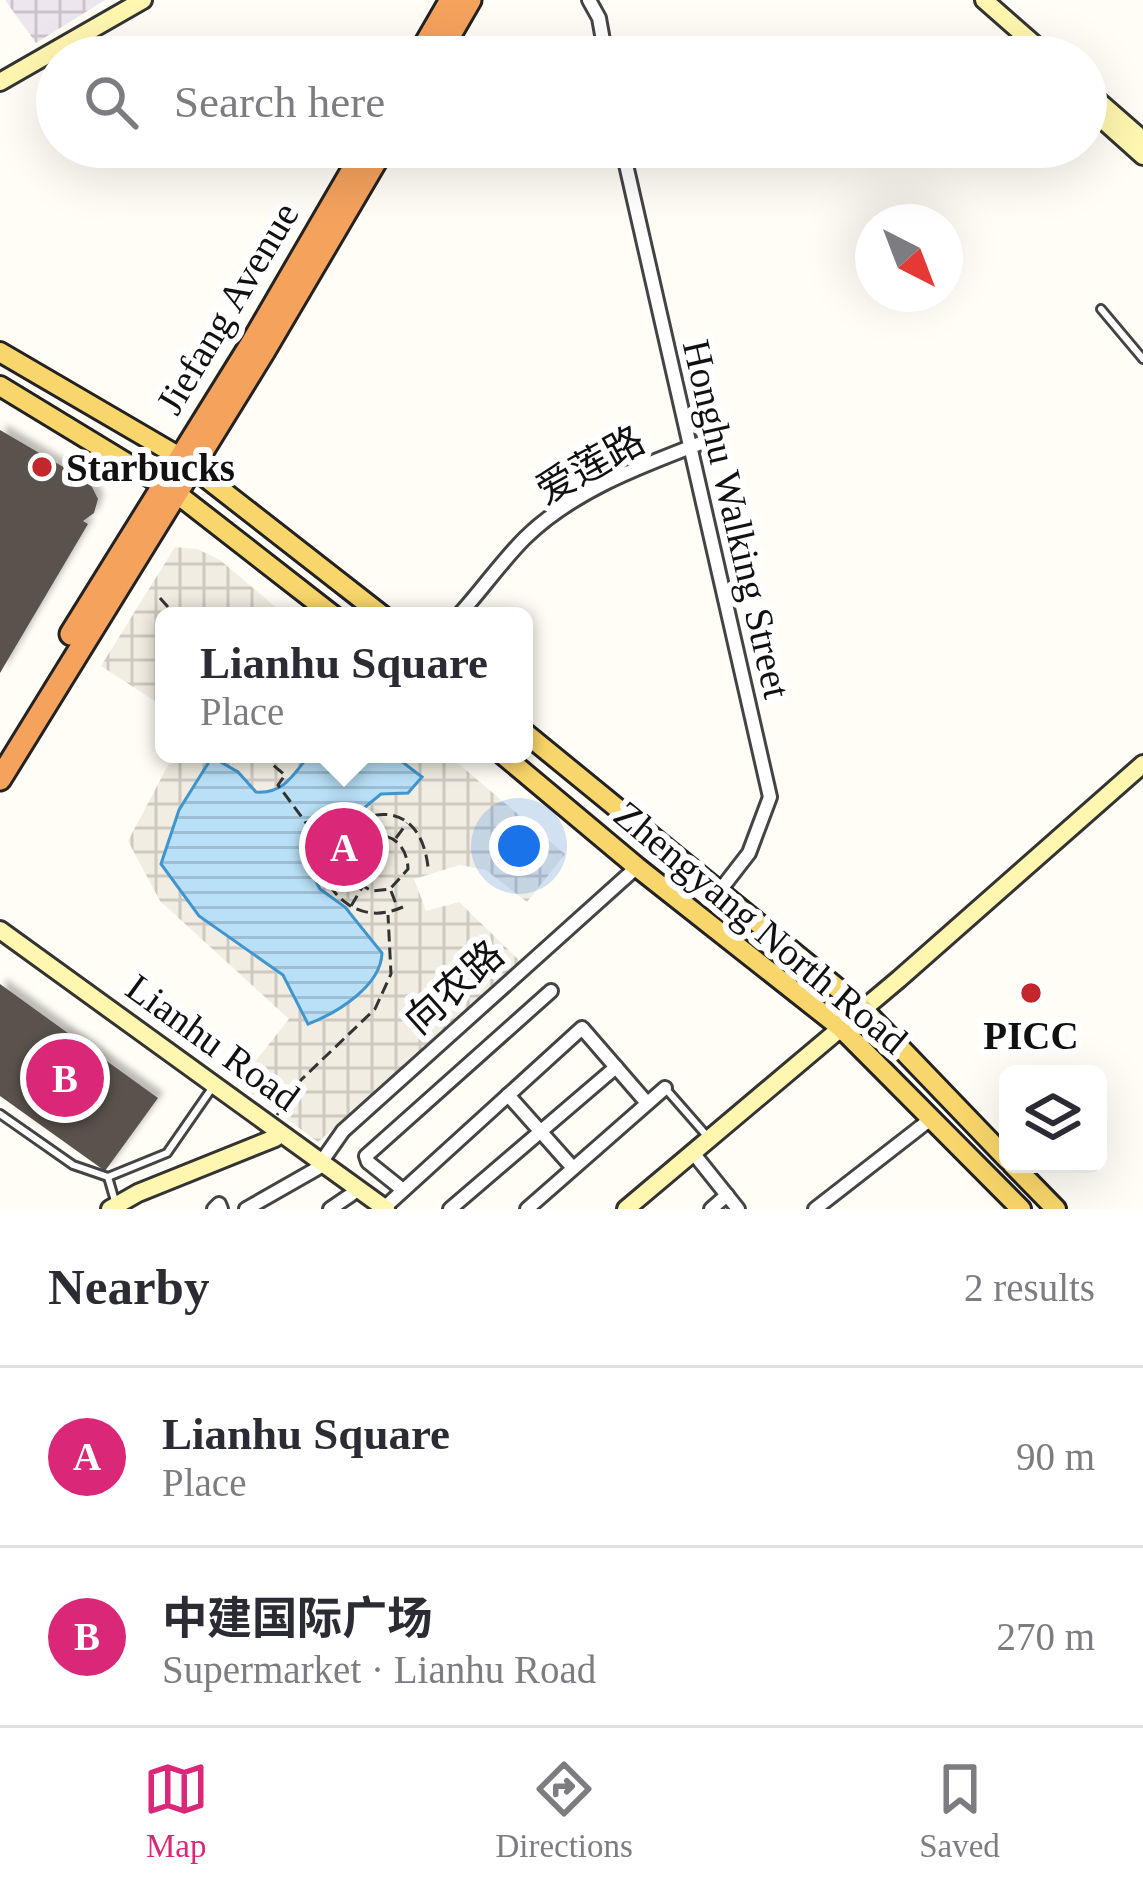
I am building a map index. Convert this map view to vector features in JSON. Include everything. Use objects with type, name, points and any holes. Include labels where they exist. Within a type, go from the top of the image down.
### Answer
[{"type":"highway","points":[[430,36],[451,0]]},
{"type":"highway","points":[[449,36],[470,0]]},
{"type":"highway","name":"Jiefang Avenue","points":[[185,462],[353,168]]},
{"type":"highway","name":"Jiefang Avenue","points":[[0,752],[371,168]]},
{"type":"highway","name":"Jiefang Avenue","points":[[0,779],[169,488]]},
{"type":"main road","points":[[0,352],[185,462],[371,607]]},
{"type":"main road","points":[[0,386],[169,488],[322,607]]},
{"type":"main road","name":"Zhengyang North Road","points":[[533,739],[866,1012],[999,1151]]},
{"type":"main road","name":"Zhengyang North Road","points":[[513,763],[844,1031],[1021,1209]]},
{"type":"main road","name":"Zhengyang North Road","points":[[1021,1173],[1056,1209]]},
{"type":"street","points":[[83,36],[143,0]]},
{"type":"street","points":[[93,36],[156,0]]},
{"type":"street","points":[[589,0],[602,36]]},
{"type":"street","points":[[969,0],[1009,36]]},
{"type":"street","points":[[984,0],[1025,36]]},
{"type":"street","points":[[0,86],[36,64]]},
{"type":"street","points":[[0,86],[36,68]]},
{"type":"street","points":[[1107,108],[1143,140]]},
{"type":"street","points":[[1107,124],[1143,156]]},
{"type":"street","name":"Honghu Walking Street","points":[[627,168],[770,797],[749,853],[718,893]]},
{"type":"street","name":"爱莲路","points":[[466,607],[526,537],[565,506],[633,469],[714,438]]},
{"type":"street","points":[[866,1012],[1143,764]]},
{"type":"street","points":[[638,1209],[1143,776]]},
{"type":"street","name":"向农路","points":[[246,1209],[320,1164],[343,1131],[637,868]]},
{"type":"street","name":"Lianhu Road","points":[[0,930],[385,1208]]},
{"type":"street","name":"Lianhu Road","points":[[0,941],[273,1131]]},
{"type":"street","points":[[404,1190],[366,1156],[551,992]]},
{"type":"street","points":[[385,1208],[582,1028],[647,1103]]},
{"type":"street","points":[[626,1209],[844,1031]]},
{"type":"street","points":[[450,1209],[616,1066]]},
{"type":"street","points":[[526,1209],[665,1088]]},
{"type":"street","points":[[508,1095],[574,1168]]},
{"type":"street","points":[[815,1209],[932,1118]]},
{"type":"street","points":[[113,1207],[273,1131]]},
{"type":"street","points":[[698,1159],[738,1209]]},
{"type":"street","name":"Lianhu Road","points":[[320,1164],[372,1209]]},
{"type":"street","points":[[330,1209],[352,1194]]},
{"type":"street","points":[[711,1209],[727,1195]]},
{"type":"lane","points":[[1101,309],[1143,359]]},
{"type":"lane","points":[[665,1088],[710,1138]]},
{"type":"lane","points":[[0,1114],[73,1165],[108,1177],[167,1153],[210,1091]]},
{"type":"lane","points":[[108,1177],[113,1207]]},
{"type":"path","points":[[160,598],[168,607]]},
{"type":"path","points":[[271,763],[285,775],[278,785],[328,854],[332,886],[350,906],[371,914],[400,908],[390,890]]},
{"type":"path","points":[[328,854],[345,826],[376,814],[407,823],[426,850],[428,866]]},
{"type":"path","points":[[395,840],[407,823]]},
{"type":"path","points":[[350,906],[363,886],[371,891],[390,890],[408,869],[405,851],[395,840],[375,835],[358,844]]},
{"type":"path","points":[[273,1131],[301,1080],[375,1009],[392,974],[387,913]]},
{"type":"shaded area","points":[[5,0],[105,0],[47,36],[36,36],[36,43]]},
{"type":"shaded area","points":[[175,547],[197,549],[220,560],[275,607],[155,607],[155,701],[101,666]]},
{"type":"shaded area","points":[[169,763],[458,763],[565,854],[527,902],[486,870],[460,865],[414,879],[426,911],[459,902],[521,962],[318,1142],[238,1083],[289,1019],[160,901],[128,841]]},
{"type":"water","points":[[208,763],[222,763],[238,772],[256,792],[274,790],[303,763],[404,763],[422,777],[408,793],[381,794],[315,848],[309,867],[320,889],[345,907],[382,953],[366,987],[332,1013],[308,1024],[283,975],[199,916],[161,864],[179,810]]},
{"type":"building","points":[[0,430],[72,472],[68,479],[89,481],[98,499],[0,673]]},
{"type":"building","points":[[0,984],[158,1098],[105,1171],[0,1096]]},
{"type":"place","name":"Starbucks","points":[[42,467]]},
{"type":"place","name":"Lianhu Square","points":[[344,847]]},
{"type":"place","name":"PICC","points":[[1031,993]]},
{"type":"place","name":"中建国际广场","points":[[65,1078]]}]
